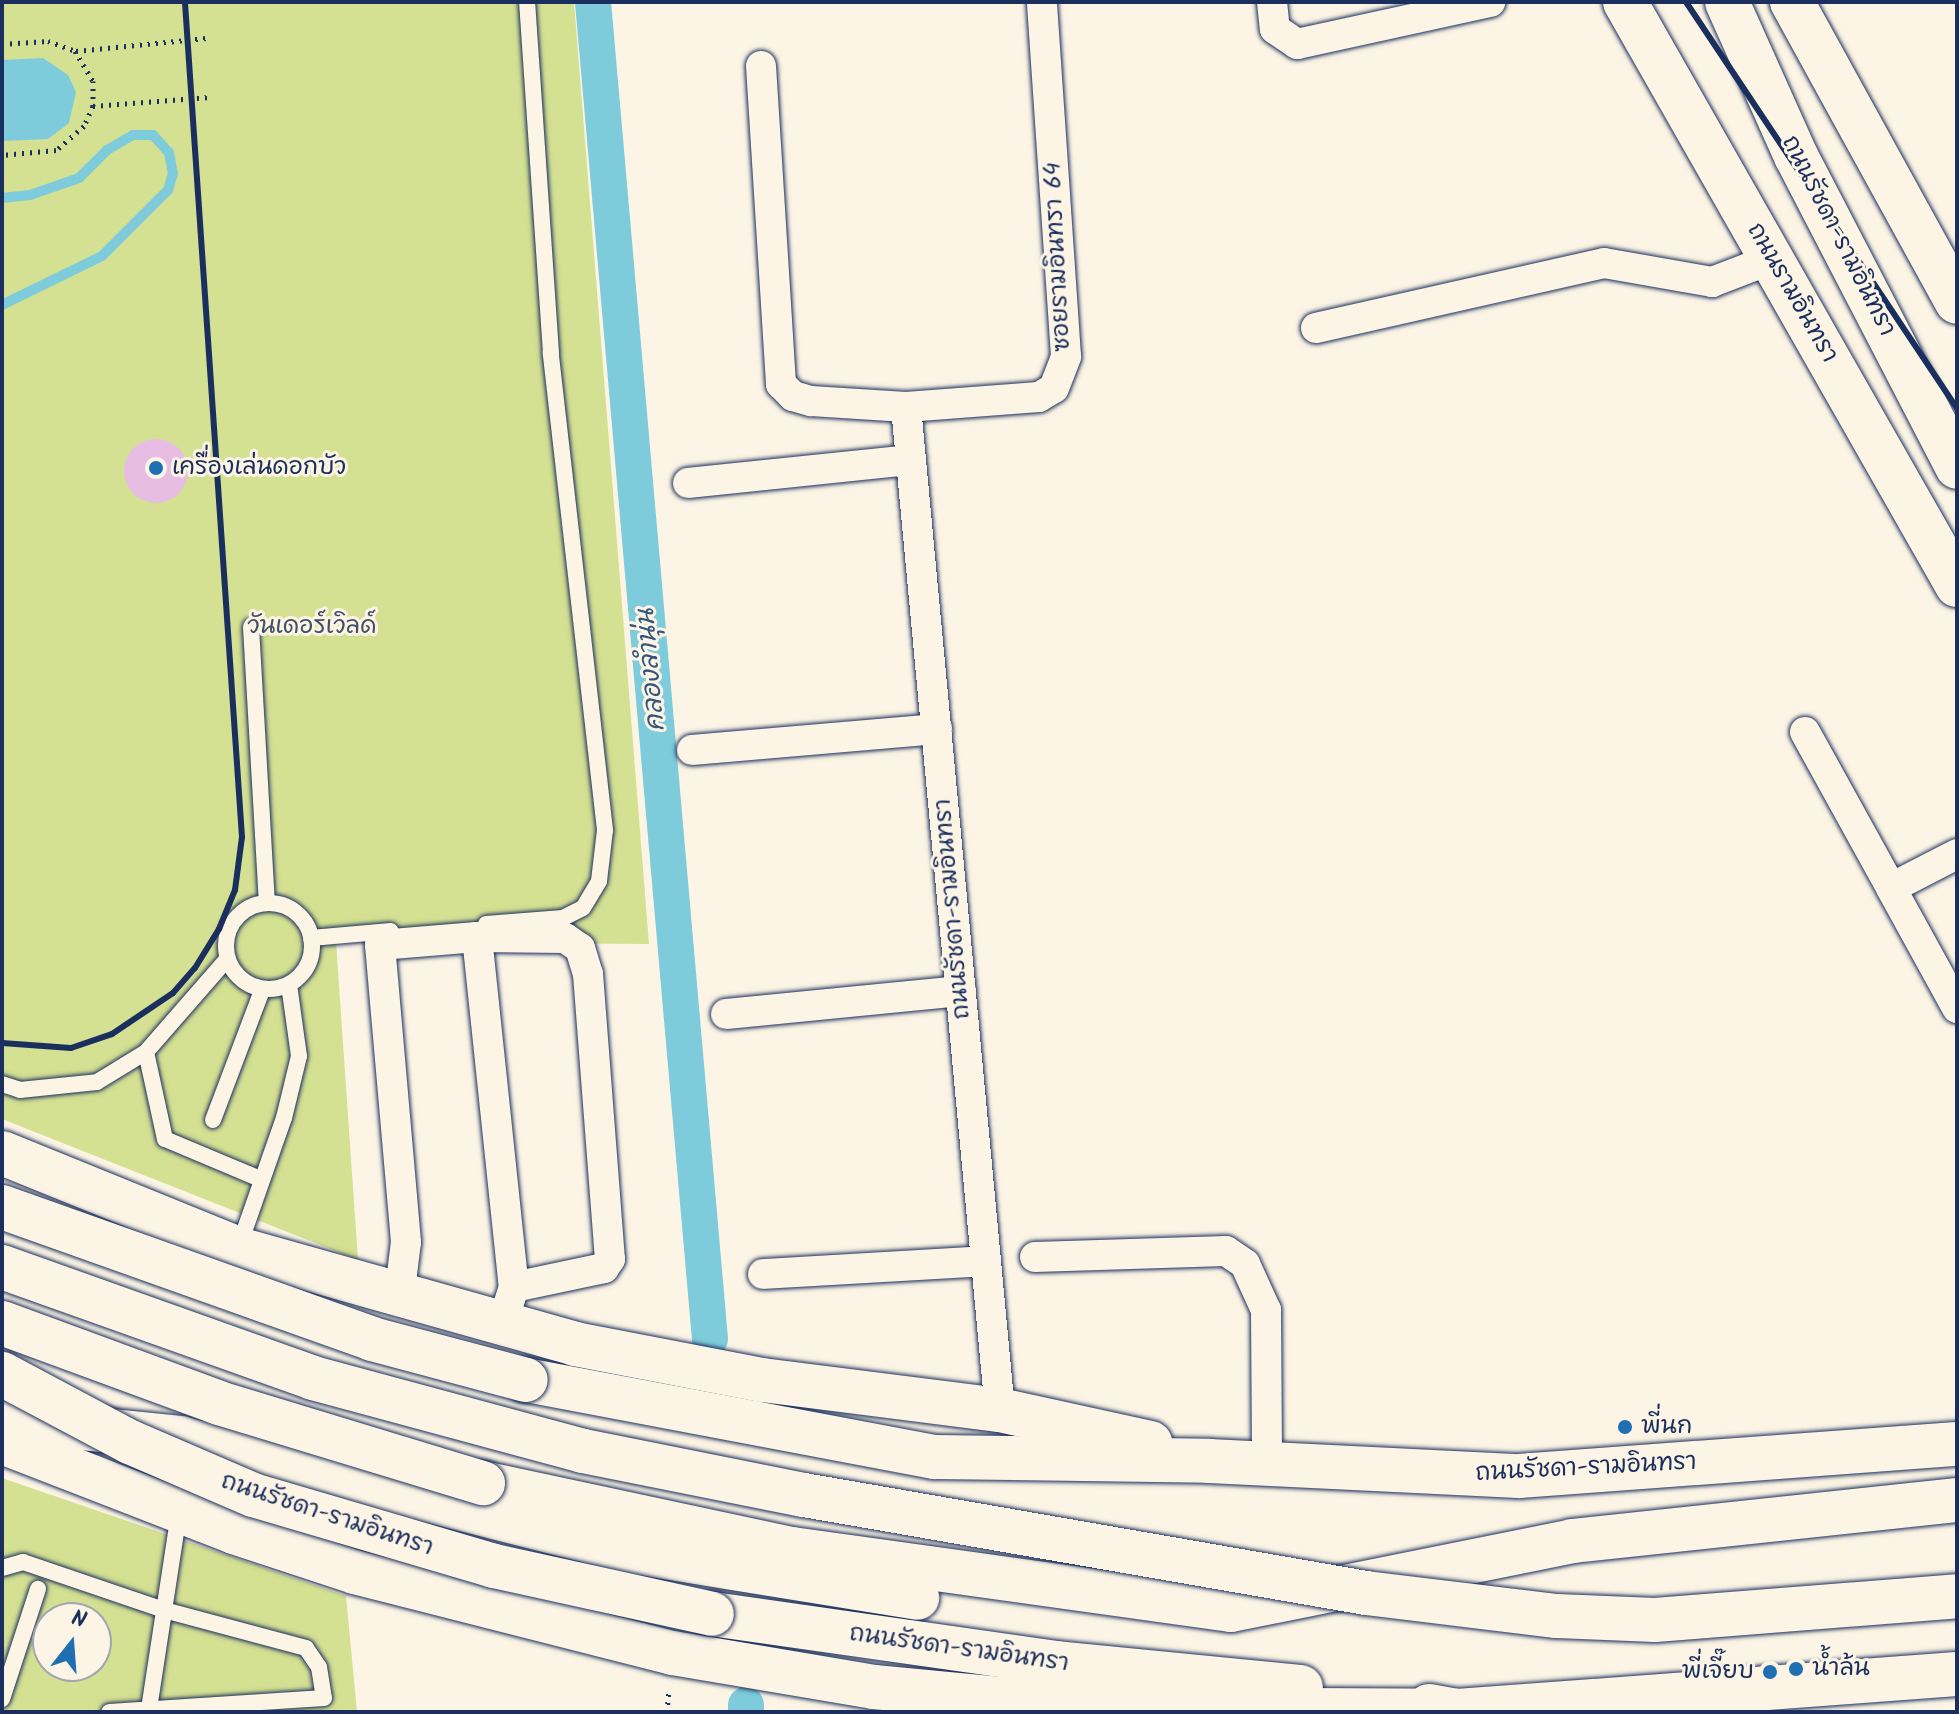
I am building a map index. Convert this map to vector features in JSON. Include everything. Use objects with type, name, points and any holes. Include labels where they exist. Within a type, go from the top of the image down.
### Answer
[{"type":"main road","name":"ถนนรามอินทรา","points":[[1625,2],[1957,585]]},
{"type":"main road","name":"ถนนรัชดา-รามอินทรา","points":[[1727,2],[1796,156],[1957,467]]},
{"type":"main road","points":[[1792,2],[1957,302]]},
{"type":"main road","points":[[2,1153],[238,1249],[399,1298],[508,1305],[575,1344],[762,1380],[1000,1410],[1124,1435],[1209,1461]]},
{"type":"main road","name":"ถนนรัชดา-รามอินทรา","points":[[2,1207],[372,1339],[526,1380],[935,1457],[1209,1461],[1519,1476],[1957,1444]]},
{"type":"main road","points":[[2,1267],[284,1368],[402,1405],[569,1448],[804,1495],[1366,1593],[1557,1616],[1655,1620],[1957,1596]]},
{"type":"main road","points":[[2,1323],[219,1403],[483,1483],[792,1549],[1231,1610]]},
{"type":"main road","name":"ถนนรัชดา-รามอินทรา","points":[[2,1374],[130,1442],[253,1495],[494,1566],[712,1614],[994,1655],[1283,1685],[1457,1712],[1614,1706],[1957,1674]]},
{"type":"main road","points":[[2,1420],[193,1440],[551,1533],[806,1584],[1066,1612],[1231,1610],[1572,1541],[1957,1500]]},
{"type":"main road","points":[[2,1442],[179,1510],[355,1572],[571,1629],[944,1704],[1196,1712],[1457,1712]]},
{"type":"street","name":"ซอยรามอินทรา 64","points":[[761,66],[781,384],[793,396],[811,401],[906,407],[1039,397],[1064,371],[1042,2]]},
{"type":"street","points":[[1272,2],[1275,29],[1297,44],[1490,2]]},
{"type":"street","points":[[1316,328],[1604,263],[1712,282],[1772,259]]},
{"type":"street","name":"ถนนรัชดา-รามอินทรา","points":[[906,407],[1000,1410]]},
{"type":"street","points":[[688,483],[911,460]]},
{"type":"street","points":[[692,750],[937,729]]},
{"type":"street","points":[[1805,732],[1957,1008]]},
{"type":"street","points":[[1891,888],[1957,854]]},
{"type":"street","points":[[399,1298],[406,1242],[377,950],[384,942],[477,937],[565,938],[580,948],[588,974],[610,1259],[604,1268],[508,1305],[477,937]]},
{"type":"street","points":[[726,1014],[961,991]]},
{"type":"street","points":[[1035,1257],[1226,1251],[1245,1264],[1266,1310],[1267,1465]]},
{"type":"street","points":[[763,1274],[986,1261]]},
{"type":"lane","points":[[311,938],[563,918],[583,908],[599,881],[605,830],[551,353],[527,2]]},
{"type":"lane","points":[[251,627],[267,903]]},
{"type":"lane","points":[[2,1084],[20,1090],[97,1082],[146,1052],[227,959],[230,926],[253,906],[267,903],[296,913],[311,938],[308,966],[289,985],[262,990],[238,977],[227,959]]},
{"type":"lane","points":[[238,1249],[260,1179],[284,1118],[299,1056],[289,985]]},
{"type":"lane","points":[[213,1120],[262,990]]},
{"type":"lane","points":[[146,1052],[165,1139],[260,1179]]},
{"type":"lane","points":[[149,1709],[179,1510]]},
{"type":"lane","points":[[2,1568],[23,1562],[164,1610],[306,1648],[319,1667],[324,1698],[109,1712]]},
{"type":"lane","points":[[2,1699],[38,1589]]},
{"type":"path","points":[[2,44],[48,41],[75,51],[206,38]]},
{"type":"path","points":[[2,155],[56,150],[84,126],[93,106],[93,81],[75,51]]},
{"type":"path","points":[[93,106],[210,97]]},
{"type":"green space","name":"วันเดอร์เวิลด์","points":[[2,2],[574,2],[649,944],[336,942],[358,1260],[2,1119]]},
{"type":"green space","points":[[2,1478],[346,1596],[357,1712],[2,1712]]},
{"type":"water","points":[[43,58],[68,75],[76,92],[69,123],[48,139],[2,141],[2,60]]},
{"type":"building","name":"เครื่องเล่นดอกบัว","points":[[156,439],[168,441],[179,448],[186,459],[186,483],[179,494],[168,501],[156,503],[144,501],[133,494],[126,483],[124,471],[126,459],[133,448],[144,441]]},
{"type":"waterway","name":"คลองลำนุ่น","points":[[593,2],[710,1339]]},
{"type":"waterway","points":[[2,198],[30,195],[79,178],[107,150],[133,135],[153,135],[169,153],[173,173],[168,190],[102,256],[2,305]]},
{"type":"waterway","name":"คลองลำนุ่น","points":[[746,1705],[746,1712]]},
{"type":"railway","points":[[2,1043],[71,1048],[112,1034],[173,993],[195,968],[219,929],[235,890],[242,837],[185,2]]},
{"type":"railway","points":[[1686,2],[1957,409]]},
{"type":"place","name":"เครื่องเล่นดอกบัว","points":[[156,468]]},
{"type":"place","name":"พี่นก","points":[[1625,1427]]},
{"type":"place","name":"น้ำล้น","points":[[1796,1669]]},
{"type":"place","name":"พี่เจี๊ยบ","points":[[1770,1672]]}]
